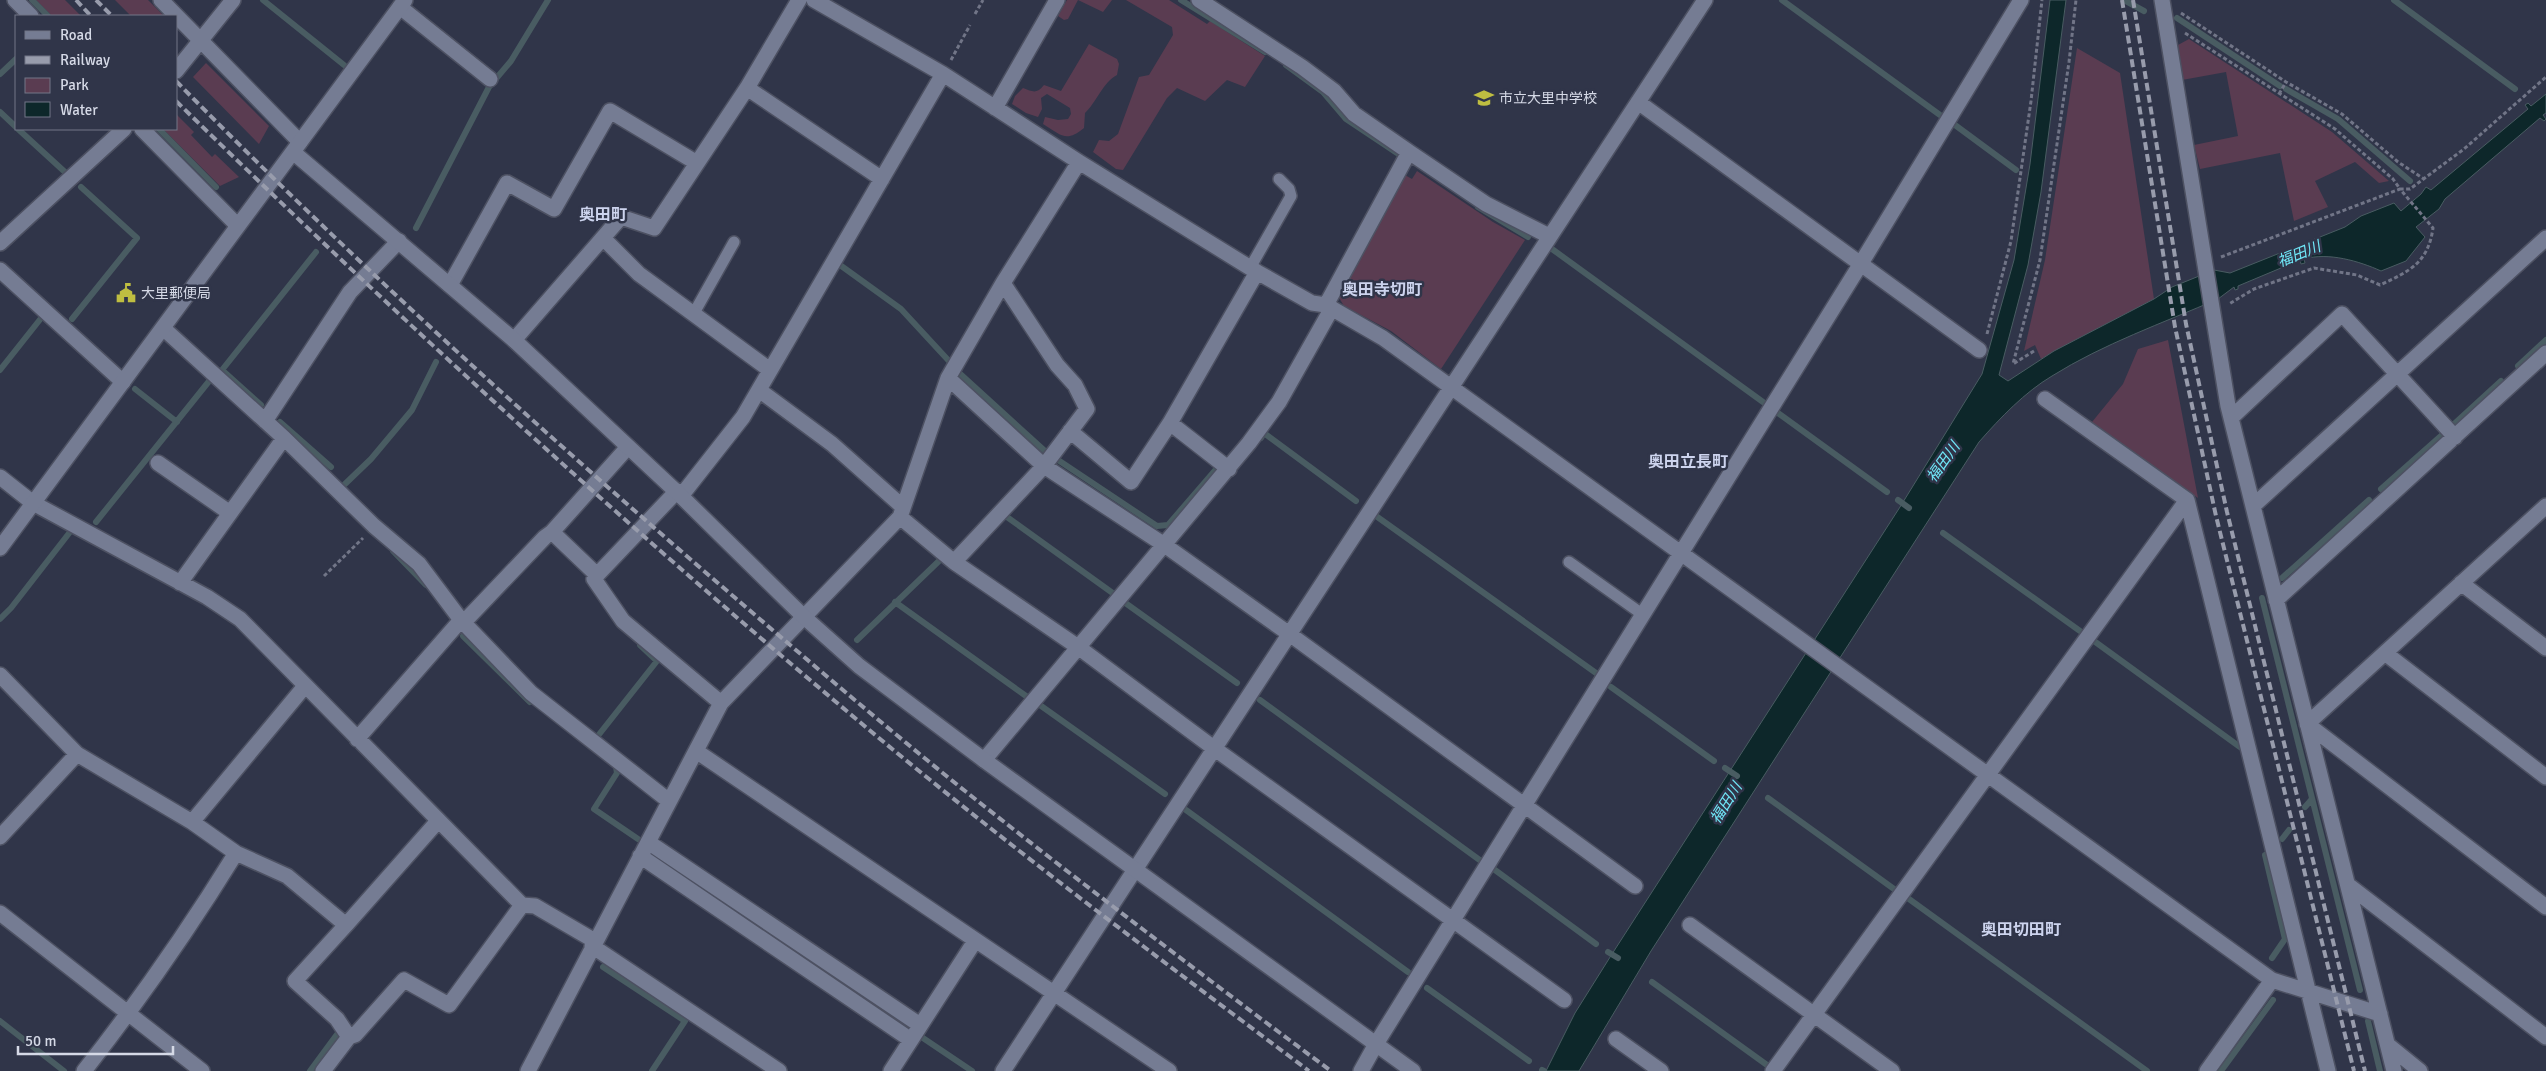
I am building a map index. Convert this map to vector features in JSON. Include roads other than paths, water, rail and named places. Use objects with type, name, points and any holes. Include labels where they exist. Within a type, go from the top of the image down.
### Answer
[{"type":"street","points":[[15,0],[30,15]]},
{"type":"street","points":[[161,0],[176,15]]},
{"type":"street","points":[[178,69],[202,42],[233,0]]},
{"type":"street","points":[[514,340],[604,239],[621,217],[654,228],[747,88],[799,0]]},
{"type":"street","points":[[814,0],[943,74],[1078,162],[1254,270],[1312,303],[1329,307],[1384,338],[2272,980],[2380,1014]]},
{"type":"street","points":[[995,108],[1057,0]]},
{"type":"street","points":[[1199,0],[1302,67],[1334,91],[1354,114],[1486,204],[1549,236]]},
{"type":"street","points":[[1003,1071],[1215,749],[1288,633],[1705,0]]},
{"type":"street","points":[[1361,1071],[1642,614],[1860,265],[2021,0]]},
{"type":"street","points":[[2162,0],[2231,418],[2394,1071]]},
{"type":"street","points":[[0,548],[402,4],[490,78]]},
{"type":"street","points":[[178,17],[297,147],[399,242],[514,340],[679,493],[802,616],[859,666],[984,760],[1413,1071]]},
{"type":"street","points":[[721,703],[623,621],[594,578],[679,493],[743,417],[943,74]]},
{"type":"street","points":[[747,88],[882,179]]},
{"type":"street","points":[[1638,102],[1979,350]]},
{"type":"street","points":[[450,285],[507,183],[554,209],[610,111],[697,163]]},
{"type":"street","points":[[0,243],[123,130]]},
{"type":"street","points":[[143,130],[238,226]]},
{"type":"street","points":[[984,760],[1163,544],[1229,469],[1279,402],[1409,152]]},
{"type":"street","points":[[528,1071],[721,703],[902,512],[948,378],[1003,282],[1078,162]]},
{"type":"street","points":[[2253,506],[2546,238]]},
{"type":"street","points":[[604,239],[639,274],[770,370]]},
{"type":"street","points":[[265,421],[350,292],[399,242]]},
{"type":"street","points":[[0,270],[124,382]]},
{"type":"street","points":[[1070,431],[1130,482],[1170,423],[1254,270]]},
{"type":"street","points":[[954,562],[1044,466],[1087,409],[1075,385],[1057,365],[1003,282]]},
{"type":"street","points":[[2231,418],[2342,314],[2455,437]]},
{"type":"street","points":[[163,328],[284,438],[374,526],[419,564],[463,621],[531,693],[670,801]]},
{"type":"street","points":[[2276,600],[2455,437],[2544,360]]},
{"type":"street","points":[[948,378],[1044,466],[1163,544],[1635,886]]},
{"type":"street","points":[[759,390],[832,444],[954,562],[1078,647],[1215,749],[1564,1000]]},
{"type":"street","points":[[2045,399],[2187,500],[2328,1071]]},
{"type":"street","points":[[1170,423],[1229,469]]},
{"type":"street","points":[[180,583],[284,438]]},
{"type":"street","points":[[357,739],[463,621],[552,532],[628,447]]},
{"type":"street","points":[[158,463],[230,513]]},
{"type":"street","points":[[0,477],[33,503],[207,597],[240,619],[522,905],[534,906],[594,943],[779,1071]]},
{"type":"street","points":[[1773,1071],[2187,500]]},
{"type":"street","points":[[2307,724],[2461,583],[2544,512]]},
{"type":"street","points":[[552,532],[597,575]]},
{"type":"street","points":[[2461,583],[2546,648]]},
{"type":"street","points":[[2385,653],[2546,777]]},
{"type":"street","points":[[0,675],[77,754],[192,822],[236,853],[287,876],[346,925]]},
{"type":"street","points":[[192,822],[305,686]]},
{"type":"street","points":[[2307,724],[2546,907]]},
{"type":"street","points":[[696,751],[1169,1071]]},
{"type":"street","points":[[0,837],[77,754]]},
{"type":"street","points":[[348,1037],[337,1019],[295,981],[438,821]]},
{"type":"street","points":[[648,842],[920,1025]]},
{"type":"street","points":[[84,1071],[130,1013],[203,907],[236,853]]},
{"type":"street","points":[[640,856],[911,1040]]},
{"type":"street","points":[[2348,885],[2546,1037]]},
{"type":"street","points":[[323,1071],[348,1037],[355,1035],[404,980],[449,1005],[522,905]]},
{"type":"street","points":[[0,915],[130,1013],[202,1071]]},
{"type":"street","points":[[1690,925],[1892,1071]]},
{"type":"street","points":[[891,1071],[975,941]]},
{"type":"street","points":[[2207,1071],[2272,980]]},
{"type":"street","points":[[1616,1038],[1661,1071]]},
{"type":"street","points":[[2388,1045],[2420,1071]]},
{"type":"lane","points":[[1254,270],[1291,196],[1279,179]]},
{"type":"lane","points":[[694,313],[734,242]]},
{"type":"lane","points":[[1569,562],[1642,614]]},
{"type":"water","name":"福田川","points":[[2050,0],[2066,0],[2041,192],[2028,265],[1999,375],[2008,381],[2054,351],[2154,299],[2172,287],[2214,270],[2230,273],[2345,227],[2361,216],[2394,203],[2401,211],[2421,194],[2426,187],[2431,190],[2528,109],[2525,105],[2528,103],[2531,106],[2546,94],[2546,113],[2543,115],[2546,119],[2544,121],[2540,118],[2445,199],[2439,209],[2416,227],[2425,237],[2406,261],[2381,271],[2353,261],[2333,257],[2313,257],[2304,259],[2305,263],[2301,264],[2300,260],[2238,286],[2238,289],[2235,290],[2234,287],[2218,299],[2134,334],[2072,364],[2042,382],[2013,406],[1979,442],[1651,951],[1579,1071],[1546,1071],[1575,1013],[1900,507],[1982,374],[2014,260],[2030,164]]},
{"type":"waterway","points":[[32,0],[47,15]]},
{"type":"waterway","points":[[263,0],[344,65]]},
{"type":"waterway","points":[[416,228],[489,87],[511,61],[548,0]]},
{"type":"waterway","points":[[1181,0],[1265,52]]},
{"type":"waterway","points":[[1782,0],[1940,115]]},
{"type":"waterway","points":[[2124,0],[2144,11]]},
{"type":"waterway","points":[[2394,0],[2515,89]]},
{"type":"waterway","points":[[2177,18],[2280,86]]},
{"type":"waterway","points":[[0,74],[15,60]]},
{"type":"waterway","points":[[1286,65],[1323,92],[1346,119],[1397,153]]},
{"type":"waterway","points":[[2286,89],[2338,119],[2410,181]]},
{"type":"waterway","points":[[0,112],[15,126]]},
{"type":"waterway","points":[[1955,125],[2016,170]]},
{"type":"waterway","points":[[19,130],[66,173]]},
{"type":"waterway","points":[[160,130],[216,187]]},
{"type":"waterway","points":[[72,319],[137,238],[81,187]]},
{"type":"waterway","points":[[1478,207],[1528,237]]},
{"type":"waterway","points":[[1552,249],[1763,402]]},
{"type":"waterway","points":[[261,405],[222,370],[316,252]]},
{"type":"waterway","points":[[840,265],[901,309],[949,361]]},
{"type":"waterway","points":[[0,370],[42,317]]},
{"type":"waterway","points":[[2518,366],[2546,340]]},
{"type":"waterway","points":[[345,484],[371,459],[412,410],[436,362]]},
{"type":"waterway","points":[[957,371],[1046,452]]},
{"type":"waterway","points":[[96,522],[210,380]]},
{"type":"waterway","points":[[2453,425],[2501,381]]},
{"type":"waterway","points":[[135,389],[177,422]]},
{"type":"waterway","points":[[1778,413],[1887,492]]},
{"type":"waterway","points":[[280,422],[331,467]]},
{"type":"waterway","points":[[1261,438],[1264,433],[1356,501]]},
{"type":"waterway","points":[[2381,489],[2442,435]]},
{"type":"waterway","points":[[1058,460],[1157,526],[1168,525],[1218,467]]},
{"type":"waterway","points":[[1898,500],[1909,508]]},
{"type":"waterway","points":[[2282,578],[2369,500]]},
{"type":"waterway","points":[[1376,516],[1596,673]]},
{"type":"waterway","points":[[1007,517],[1114,594]]},
{"type":"waterway","points":[[0,619],[11,608],[70,532]]},
{"type":"waterway","points":[[1943,533],[2080,631]]},
{"type":"waterway","points":[[393,551],[426,585]]},
{"type":"waterway","points":[[857,640],[940,560]]},
{"type":"waterway","points":[[2262,598],[2360,990]]},
{"type":"waterway","points":[[895,602],[1026,696]]},
{"type":"waterway","points":[[1124,602],[1237,683]]},
{"type":"waterway","points":[[463,636],[530,702]]},
{"type":"waterway","points":[[2094,641],[2240,747]]},
{"type":"waterway","points":[[597,737],[657,661],[640,645]]},
{"type":"waterway","points":[[1611,687],[1714,761]]},
{"type":"waterway","points":[[1260,700],[1481,861]]},
{"type":"waterway","points":[[1037,703],[1165,794]]},
{"type":"waterway","points":[[612,763],[616,767],[617,773],[594,809],[638,839]]},
{"type":"waterway","name":"福田川","points":[[1725,768],[1737,776]]},
{"type":"waterway","points":[[1768,798],[1894,889]]},
{"type":"waterway","points":[[2305,807],[2312,799]]},
{"type":"waterway","points":[[1186,810],[1408,972]]},
{"type":"waterway","points":[[2282,839],[2289,830]]},
{"type":"waterway","points":[[652,855],[912,1030]]},
{"type":"waterway","points":[[2265,855],[2285,939],[2272,958]]},
{"type":"waterway","points":[[1495,870],[1596,944]]},
{"type":"waterway","points":[[1909,899],[2147,1071]]},
{"type":"waterway","points":[[1608,952],[1618,958]]},
{"type":"waterway","points":[[603,967],[685,1021],[652,1071]]},
{"type":"waterway","points":[[1652,982],[1767,1065]]},
{"type":"waterway","points":[[1427,988],[1529,1061]]},
{"type":"waterway","points":[[2221,1071],[2273,1000]]},
{"type":"waterway","points":[[0,1021],[64,1071]]},
{"type":"waterway","points":[[2368,1021],[2380,1071]]},
{"type":"waterway","points":[[310,1071],[338,1033]]},
{"type":"waterway","points":[[920,1036],[972,1071]]},
{"type":"railway","points":[[76,0],[90,15]]},
{"type":"railway","points":[[96,0],[111,15]]},
{"type":"railway","points":[[2122,0],[2175,327],[2216,516],[2354,1071]]},
{"type":"railway","points":[[2133,0],[2186,324],[2227,512],[2365,1071]]},
{"type":"railway","points":[[178,83],[302,206],[497,388],[630,507],[762,621],[960,787],[1144,930],[1331,1071]]},
{"type":"railway","points":[[178,103],[337,256],[500,408],[751,630],[893,750],[1010,844],[1309,1071]]},
{"type":"place","name":"市立大里中学校","points":[[1484,98]]},
{"type":"place","name":"大里郵便局","points":[[126,293]]},
{"type":"district","name":"奥田町","points":[[603,215]]},
{"type":"district","name":"奥田寺切町","points":[[1382,290]]},
{"type":"district","name":"奥田立長町","points":[[1688,462]]},
{"type":"district","name":"奥田切田町","points":[[2021,930]]}]
